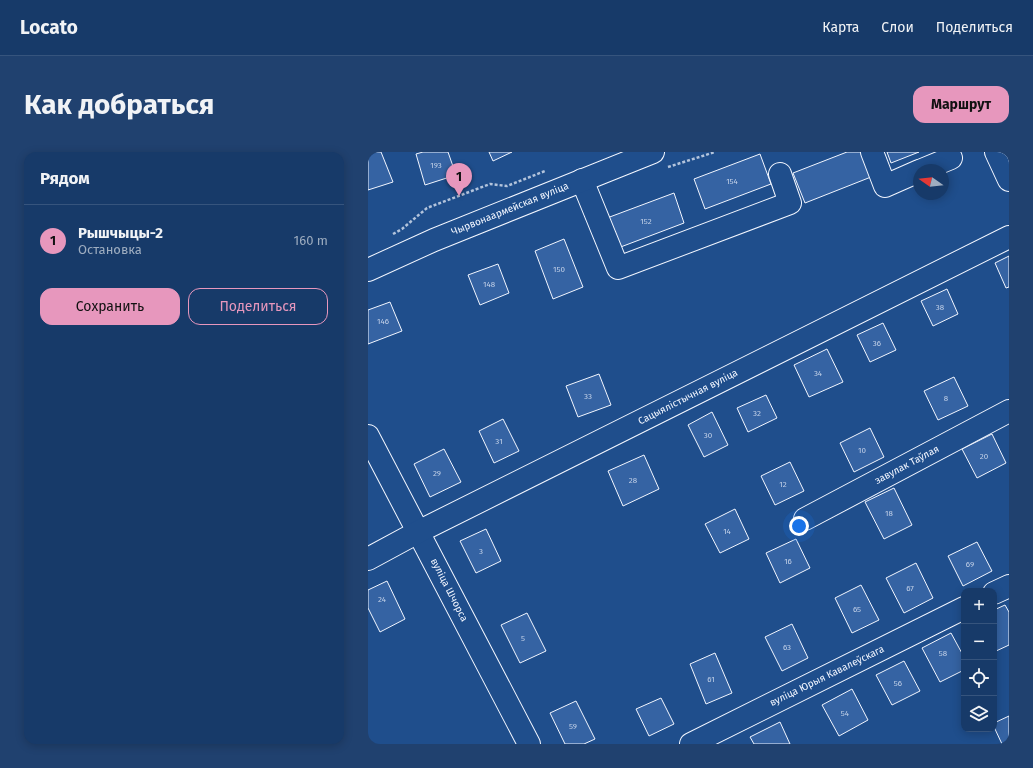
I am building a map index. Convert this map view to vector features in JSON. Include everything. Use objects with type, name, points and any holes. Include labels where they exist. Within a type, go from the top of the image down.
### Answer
[{"type":"main road","name":"Чырвонаармейская вуліца","points":[[368,270],[434,240],[653,152]]},
{"type":"main road","points":[[872,152],[885,186],[913,174]]},
{"type":"main road","points":[[996,152],[1009,180]]},
{"type":"main road","points":[[937,164],[952,158]]},
{"type":"main road","points":[[582,180],[618,268],[790,203],[780,174]]},
{"type":"main road","name":"Сацыялістычная вуліца","points":[[368,558],[1009,237]]},
{"type":"main road","name":"завулак Таўлая","points":[[804,520],[1009,411]]},
{"type":"main road","name":"вуліца Шчорса","points":[[368,436],[529,744]]},
{"type":"main road","points":[[997,592],[1009,586]]},
{"type":"main road","name":"вуліца Юрыя Кавалеўскага","points":[[691,744],[720,738],[961,610]]},
{"type":"building","points":[[368,152],[381,152],[393,182],[368,190]]},
{"type":"building","points":[[423,152],[448,152],[456,175],[425,185],[416,154]]},
{"type":"building","points":[[489,152],[512,152],[493,161]]},
{"type":"building","points":[[847,152],[861,152],[871,177],[805,203],[793,173]]},
{"type":"building","points":[[887,152],[919,152],[891,163]]},
{"type":"building","points":[[760,154],[771,184],[705,209],[694,179]]},
{"type":"building","points":[[674,193],[684,223],[618,248],[607,218]]},
{"type":"building","points":[[564,239],[583,287],[553,299],[535,251]]},
{"type":"building","points":[[1009,256],[1009,287],[1006,288],[995,263]]},
{"type":"building","points":[[498,264],[509,293],[480,305],[468,275]]},
{"type":"building","points":[[947,289],[958,314],[933,326],[921,301]]},
{"type":"building","points":[[390,302],[402,331],[368,344],[368,310]]},
{"type":"building","points":[[883,323],[896,350],[870,362],[857,335]]},
{"type":"building","points":[[827,349],[843,382],[809,397],[794,365]]},
{"type":"building","points":[[599,374],[611,405],[578,417],[566,386]]},
{"type":"building","points":[[954,377],[968,406],[938,420],[924,391]]},
{"type":"building","points":[[766,395],[777,418],[748,432],[737,408]]},
{"type":"building","points":[[712,412],[728,445],[704,457],[688,425]]},
{"type":"building","points":[[503,419],[519,451],[494,463],[479,431]]},
{"type":"building","points":[[870,428],[884,457],[854,472],[840,443]]},
{"type":"building","points":[[992,434],[1006,463],[977,478],[962,449]]},
{"type":"building","points":[[444,449],[461,482],[430,497],[414,464]]},
{"type":"building","points":[[644,455],[659,489],[623,506],[608,471]]},
{"type":"building","points":[[790,462],[804,491],[775,505],[761,476]]},
{"type":"building","points":[[894,488],[912,525],[884,539],[865,502]]},
{"type":"building","points":[[735,509],[749,539],[720,553],[705,524]]},
{"type":"building","points":[[486,529],[501,561],[476,573],[460,541]]},
{"type":"building","points":[[796,539],[810,568],[780,583],[766,553]]},
{"type":"building","points":[[977,542],[992,571],[963,586],[948,556]]},
{"type":"building","points":[[916,563],[933,598],[904,613],[886,578]]},
{"type":"building","points":[[387,581],[405,619],[380,632],[368,608],[368,590]]},
{"type":"building","points":[[861,585],[879,620],[852,633],[835,598]]},
{"type":"building","points":[[1005,605],[1009,612],[1009,645],[997,651],[997,624],[997,609]]},
{"type":"building","points":[[527,613],[546,651],[520,663],[501,625]]},
{"type":"building","points":[[792,624],[808,658],[782,671],[765,637]]},
{"type":"building","points":[[951,633],[961,651],[961,672],[940,682],[922,648]]},
{"type":"building","points":[[715,653],[732,693],[706,704],[690,664]]},
{"type":"building","points":[[904,661],[920,691],[892,705],[876,675]]},
{"type":"building","points":[[852,689],[868,720],[839,736],[822,705]]},
{"type":"building","points":[[661,698],[674,724],[649,736],[636,709]]},
{"type":"building","points":[[576,701],[595,739],[584,744],[565,744],[550,713]]},
{"type":"building","points":[[1009,716],[1009,744],[1002,744],[996,732],[997,722]]},
{"type":"building","points":[[780,722],[790,744],[754,744],[750,737]]},
{"type":"place","name":"Рышчыцы-2","points":[[459,196]]}]
